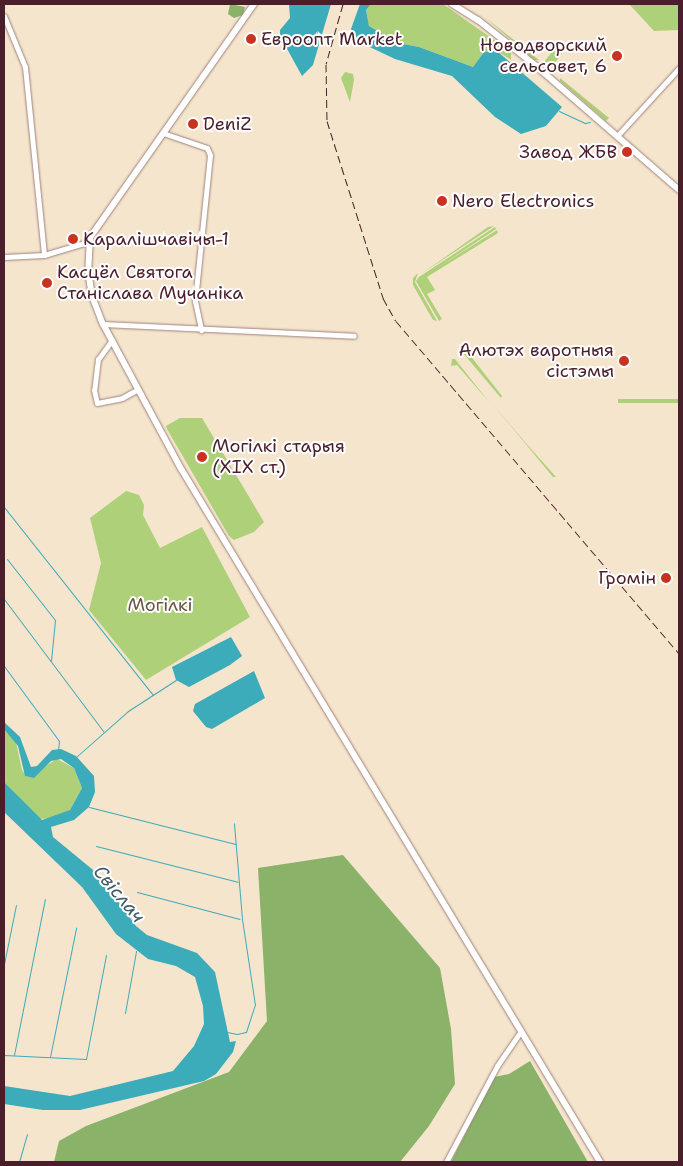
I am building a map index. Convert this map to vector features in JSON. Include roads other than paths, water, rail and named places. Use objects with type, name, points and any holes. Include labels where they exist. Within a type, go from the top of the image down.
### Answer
[{"type":"main road","points":[[254,4],[88,242],[90,287],[103,324],[159,428],[600,1162]]},
{"type":"main road","points":[[452,4],[478,20],[554,82],[679,190]]},
{"type":"street","points":[[4,16],[25,67],[44,255]]},
{"type":"street","points":[[617,136],[679,68]]},
{"type":"street","points":[[163,133],[207,148],[210,155],[195,301],[201,330]]},
{"type":"street","points":[[4,257],[44,255],[88,242]]},
{"type":"street","points":[[103,324],[354,336]]},
{"type":"street","points":[[112,340],[98,358],[94,390],[97,403],[122,398],[138,389]]},
{"type":"street","points":[[446,1162],[497,1066],[521,1031]]},
{"type":"water","points":[[289,4],[331,4],[313,65],[302,76],[280,36],[280,30],[290,18]]},
{"type":"water","points":[[360,4],[371,4],[366,10],[369,26],[398,43],[419,47],[473,67],[484,52],[497,51],[562,107],[546,126],[521,134],[495,117],[452,76],[395,59],[359,42],[351,29]]},
{"type":"water","points":[[231,637],[242,656],[230,665],[189,687],[176,680],[172,667]]},
{"type":"water","points":[[254,671],[265,698],[212,729],[206,727],[193,711],[195,704]]},
{"type":"water","points":[[4,722],[20,737],[31,767],[37,766],[52,750],[61,749],[76,756],[94,776],[95,792],[89,807],[74,820],[51,827],[53,837],[98,874],[136,926],[147,935],[197,953],[215,972],[230,1042],[236,1041],[233,1052],[216,1074],[204,1081],[80,1110],[43,1110],[4,1104],[4,1086],[70,1096],[173,1071],[194,1046],[204,1024],[203,1006],[195,977],[176,966],[148,959],[116,934],[82,887],[4,812],[4,782],[42,820],[70,810],[82,788],[74,768],[61,759],[51,761],[34,778],[25,776],[18,746],[4,729]]},
{"type":"waterway","points":[[559,111],[585,123],[590,122]]},
{"type":"waterway","points":[[4,507],[153,695]]},
{"type":"waterway","points":[[7,559],[55,620],[51,661]]},
{"type":"waterway","points":[[4,599],[104,732]]},
{"type":"waterway","points":[[4,666],[59,741],[58,750]]},
{"type":"waterway","points":[[76,757],[128,711],[176,680]]},
{"type":"waterway","points":[[89,807],[235,844]]},
{"type":"waterway","points":[[227,1032],[237,1034],[246,1032],[255,1005],[242,919],[234,823]]},
{"type":"waterway","points":[[96,846],[238,882]]},
{"type":"waterway","name":"Свіслач","points":[[137,892],[240,919]]},
{"type":"waterway","points":[[14,1055],[45,899]]},
{"type":"waterway","points":[[4,964],[16,905]]},
{"type":"waterway","points":[[50,1057],[76,928]]},
{"type":"waterway","points":[[125,1013],[136,951]]},
{"type":"waterway","points":[[4,1055],[86,1059],[106,955]]},
{"type":"waterway","points":[[19,1162],[27,1134]]},
{"type":"railway","points":[[343,4],[326,64],[327,121],[383,298],[396,321],[679,654]]},
{"type":"place","name":"Евроопт Market","points":[[251,39]]},
{"type":"place","name":"Новодворский сельсовет, 6","points":[[617,56]]},
{"type":"place","name":"DeniZ","points":[[193,124]]},
{"type":"place","name":"Завод ЖБВ","points":[[627,152]]},
{"type":"place","name":"Nero Electronics","points":[[442,201]]},
{"type":"place","name":"Каралішчавічы-1","points":[[73,239]]},
{"type":"place","name":"Касцёл Святога Станіслава Мучаніка","points":[[47,283]]},
{"type":"place","name":"Алютэх варотныя сістэмы","points":[[624,361]]},
{"type":"place","name":"Могілкі старыя (XIX ст.)","points":[[202,457]]},
{"type":"place","name":"Громін","points":[[666,578]]},
{"type":"park label","name":"Могілкі","points":[[160,605]]}]
